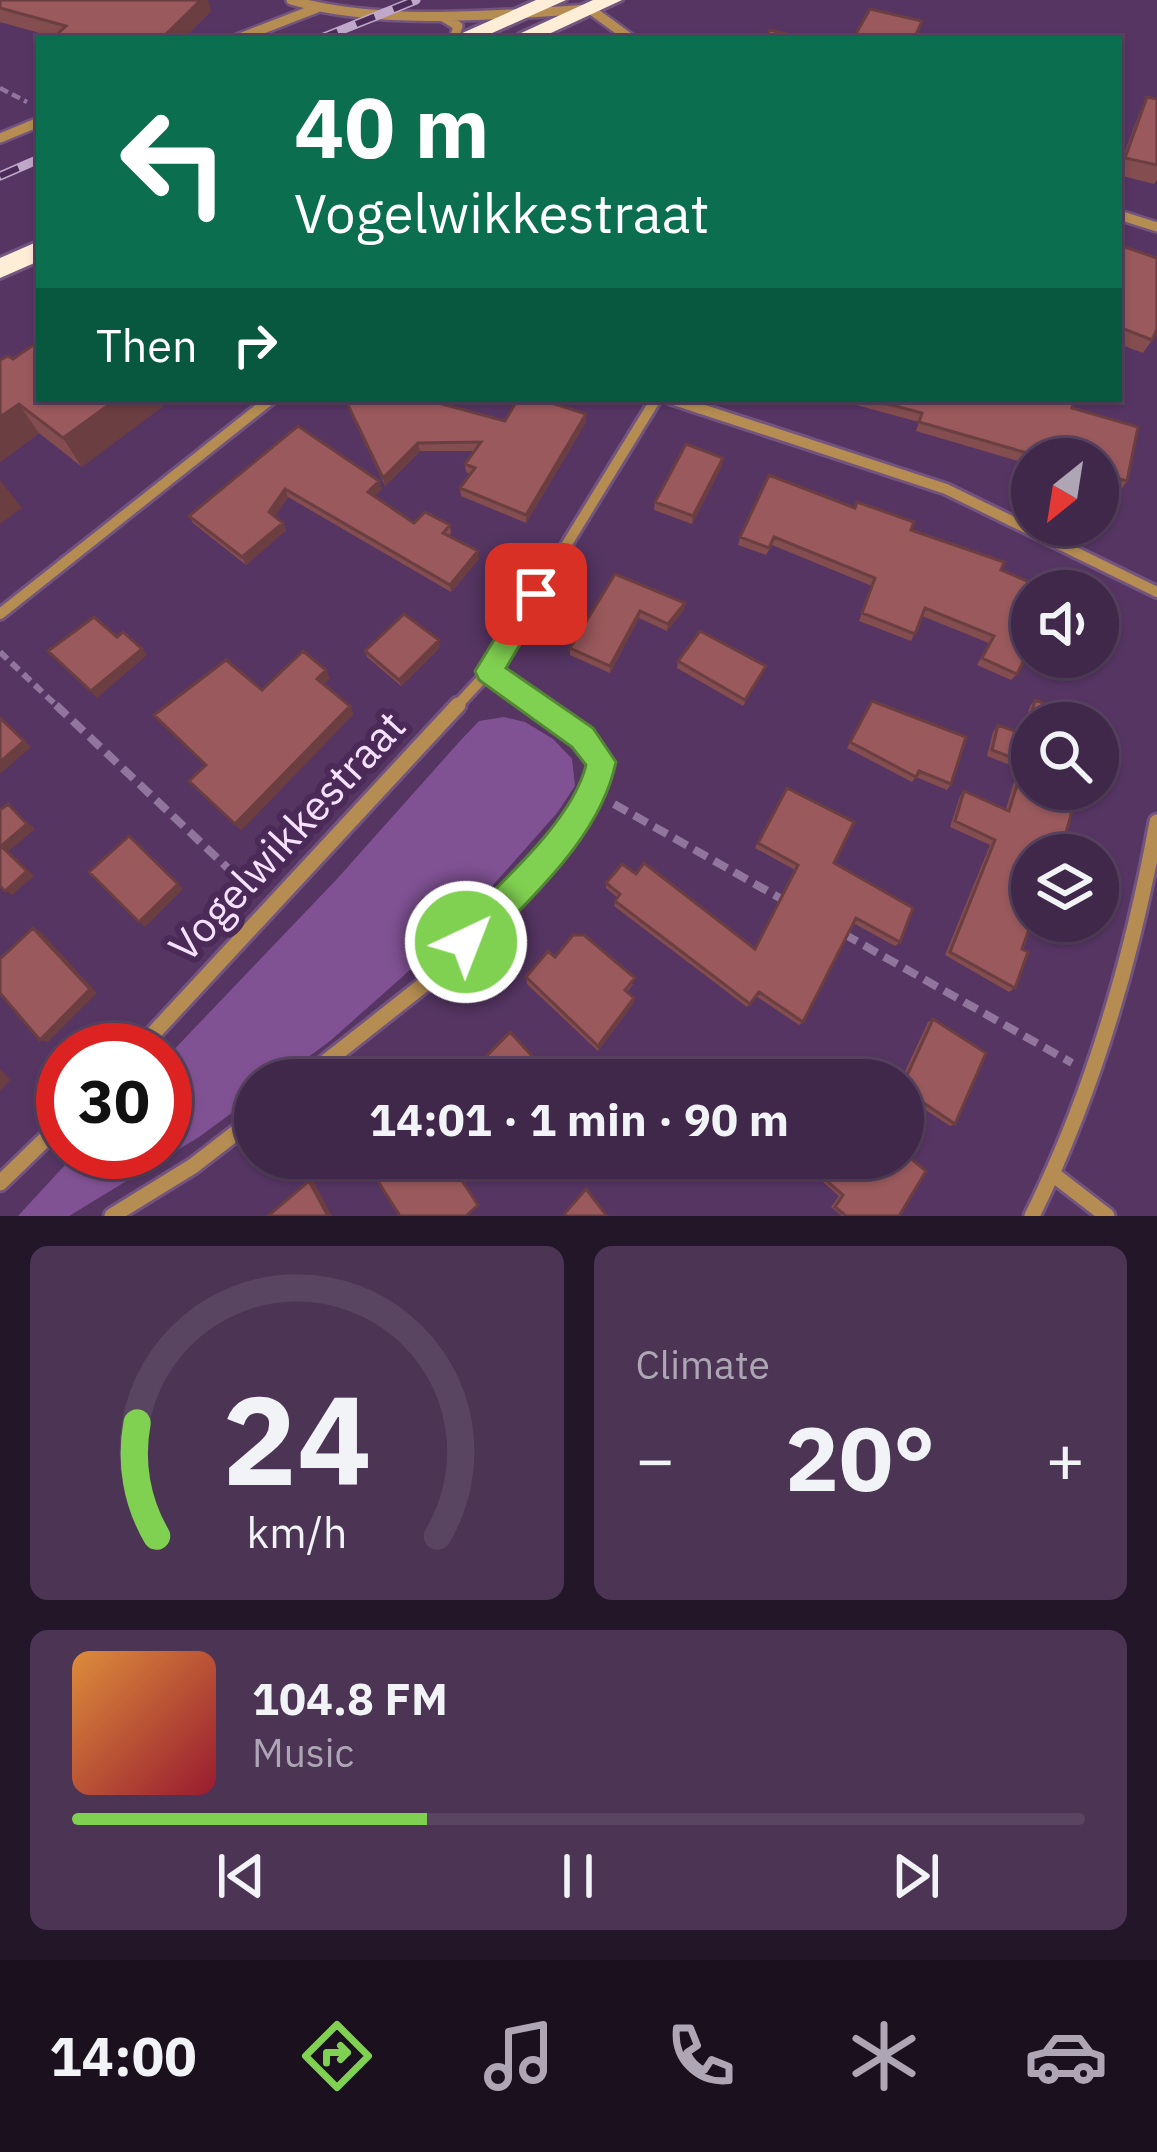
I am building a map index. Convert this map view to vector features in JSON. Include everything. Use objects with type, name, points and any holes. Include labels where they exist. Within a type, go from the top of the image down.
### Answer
[{"type":"highway","points":[[464,36],[554,0]]},
{"type":"highway","points":[[524,36],[601,4]]},
{"type":"highway","points":[[0,244],[36,227]]},
{"type":"highway","points":[[0,269],[36,251]]},
{"type":"street","points":[[291,0],[318,8],[436,15],[601,4],[628,36]]},
{"type":"street","points":[[245,36],[318,8]]},
{"type":"street","points":[[436,15],[458,26],[457,36]]},
{"type":"street","points":[[0,138],[36,123]]},
{"type":"street","points":[[1122,216],[1157,227]]},
{"type":"street","points":[[0,614],[267,402]]},
{"type":"street","name":"Vogelwikkestraat","points":[[163,1023],[489,671],[654,402]]},
{"type":"street","points":[[680,402],[946,489],[1157,592]]},
{"type":"street","points":[[330,1059],[436,975],[557,843],[594,793],[601,762],[583,737],[489,671]]},
{"type":"street","points":[[1032,1216],[1054,1175],[1091,1074],[1146,886],[1157,822]]},
{"type":"street","points":[[112,1216],[194,1166],[234,1135]]},
{"type":"street","points":[[0,1183],[36,1148]]},
{"type":"street","points":[[1054,1175],[1107,1216]]},
{"type":"path","points":[[0,88],[28,103]]},
{"type":"path","points":[[0,652],[269,908]]},
{"type":"path","points":[[594,793],[801,910]]},
{"type":"path","points":[[843,934],[1091,1074]]},
{"type":"shaded area","points":[[504,717],[525,722],[553,739],[572,759],[575,786],[557,813],[446,938],[330,1041],[306,1059],[234,1059],[234,1111],[192,1141],[192,1031],[479,721]]},
{"type":"shaded area","points":[[52,1179],[130,1179],[69,1216],[18,1216]]},
{"type":"building","points":[[0,0],[201,0],[164,36],[55,36],[66,26],[0,8]]},
{"type":"building","points":[[870,9],[922,21],[915,36],[855,36]]},
{"type":"building","points":[[1147,97],[1157,99],[1157,165],[1125,158]]},
{"type":"building","points":[[1122,246],[1157,258],[1157,329],[1152,340],[1122,328]]},
{"type":"building","points":[[36,343],[36,402],[113,402],[63,438],[19,404],[0,417],[0,360],[13,359]]},
{"type":"building","points":[[346,402],[438,402],[505,421],[516,402],[548,402],[586,414],[526,515],[460,488],[475,468],[465,464],[481,442],[418,443],[383,478]]},
{"type":"building","points":[[880,402],[1073,402],[1072,408],[1138,427],[1127,481],[1119,479],[1119,438],[1011,438],[1011,448],[919,422],[922,413]]},
{"type":"building","points":[[298,426],[379,481],[368,492],[414,523],[425,512],[450,525],[443,533],[478,551],[450,585],[285,489],[269,512],[283,523],[242,557],[189,516]]},
{"type":"building","points":[[686,444],[723,458],[693,516],[655,502]]},
{"type":"building","points":[[769,475],[855,508],[857,502],[914,522],[911,530],[1004,562],[1001,570],[1011,574],[1011,671],[982,658],[994,636],[925,608],[915,634],[862,613],[875,578],[774,537],[769,548],[740,537]]},
{"type":"building","points":[[615,574],[685,603],[668,624],[640,611],[610,666],[570,648]]},
{"type":"building","points":[[404,614],[439,640],[399,680],[365,651]]},
{"type":"building","points":[[94,617],[117,637],[123,632],[142,649],[91,691],[48,651]]},
{"type":"building","points":[[700,631],[766,666],[745,700],[678,661]]},
{"type":"building","points":[[303,651],[326,670],[317,679],[350,706],[235,824],[189,781],[206,765],[154,715],[226,660],[262,690]]},
{"type":"building","points":[[872,701],[966,737],[951,784],[919,771],[916,777],[850,742]]},
{"type":"building","points":[[0,718],[24,741],[0,762]]},
{"type":"building","points":[[998,725],[1011,730],[1011,757],[992,750]]},
{"type":"building","points":[[787,788],[854,822],[834,863],[913,908],[900,942],[856,918],[803,1022],[759,992],[750,1004],[615,901],[620,894],[606,883],[622,864],[636,874],[644,863],[755,949],[798,865],[758,843]]},
{"type":"building","points":[[964,791],[1009,811],[1011,804],[1011,810],[1072,810],[1066,834],[1011,834],[1011,942],[1024,942],[1022,949],[1028,952],[1015,988],[950,952],[995,840],[955,821]]},
{"type":"building","points":[[8,804],[27,824],[1,846],[27,871],[5,891],[0,886],[0,810]]},
{"type":"building","points":[[129,836],[178,884],[139,922],[89,872]]},
{"type":"building","points":[[33,928],[90,989],[57,1023],[36,1023],[36,1035],[0,993],[0,959]]},
{"type":"building","points":[[573,935],[584,935],[635,978],[625,990],[634,998],[598,1046],[526,977],[548,951],[555,957]]},
{"type":"building","points":[[933,1019],[986,1053],[955,1124],[924,1103],[924,1059],[915,1059]]},
{"type":"building","points":[[510,1032],[535,1059],[484,1059]]},
{"type":"building","points":[[377,1179],[461,1179],[478,1205],[466,1216],[400,1216]]},
{"type":"building","points":[[921,1179],[899,1216],[846,1216],[835,1207],[843,1195],[827,1181]]},
{"type":"building","points":[[309,1181],[328,1216],[268,1216]]},
{"type":"building","points":[[586,1189],[607,1216],[567,1216]]},
{"type":"railway","points":[[326,36],[416,0]]},
{"type":"railway","points":[[0,176],[36,160]]},
{"type":"route","points":[[466,942],[557,843],[594,793],[601,762],[583,737],[489,671],[536,594]]}]
